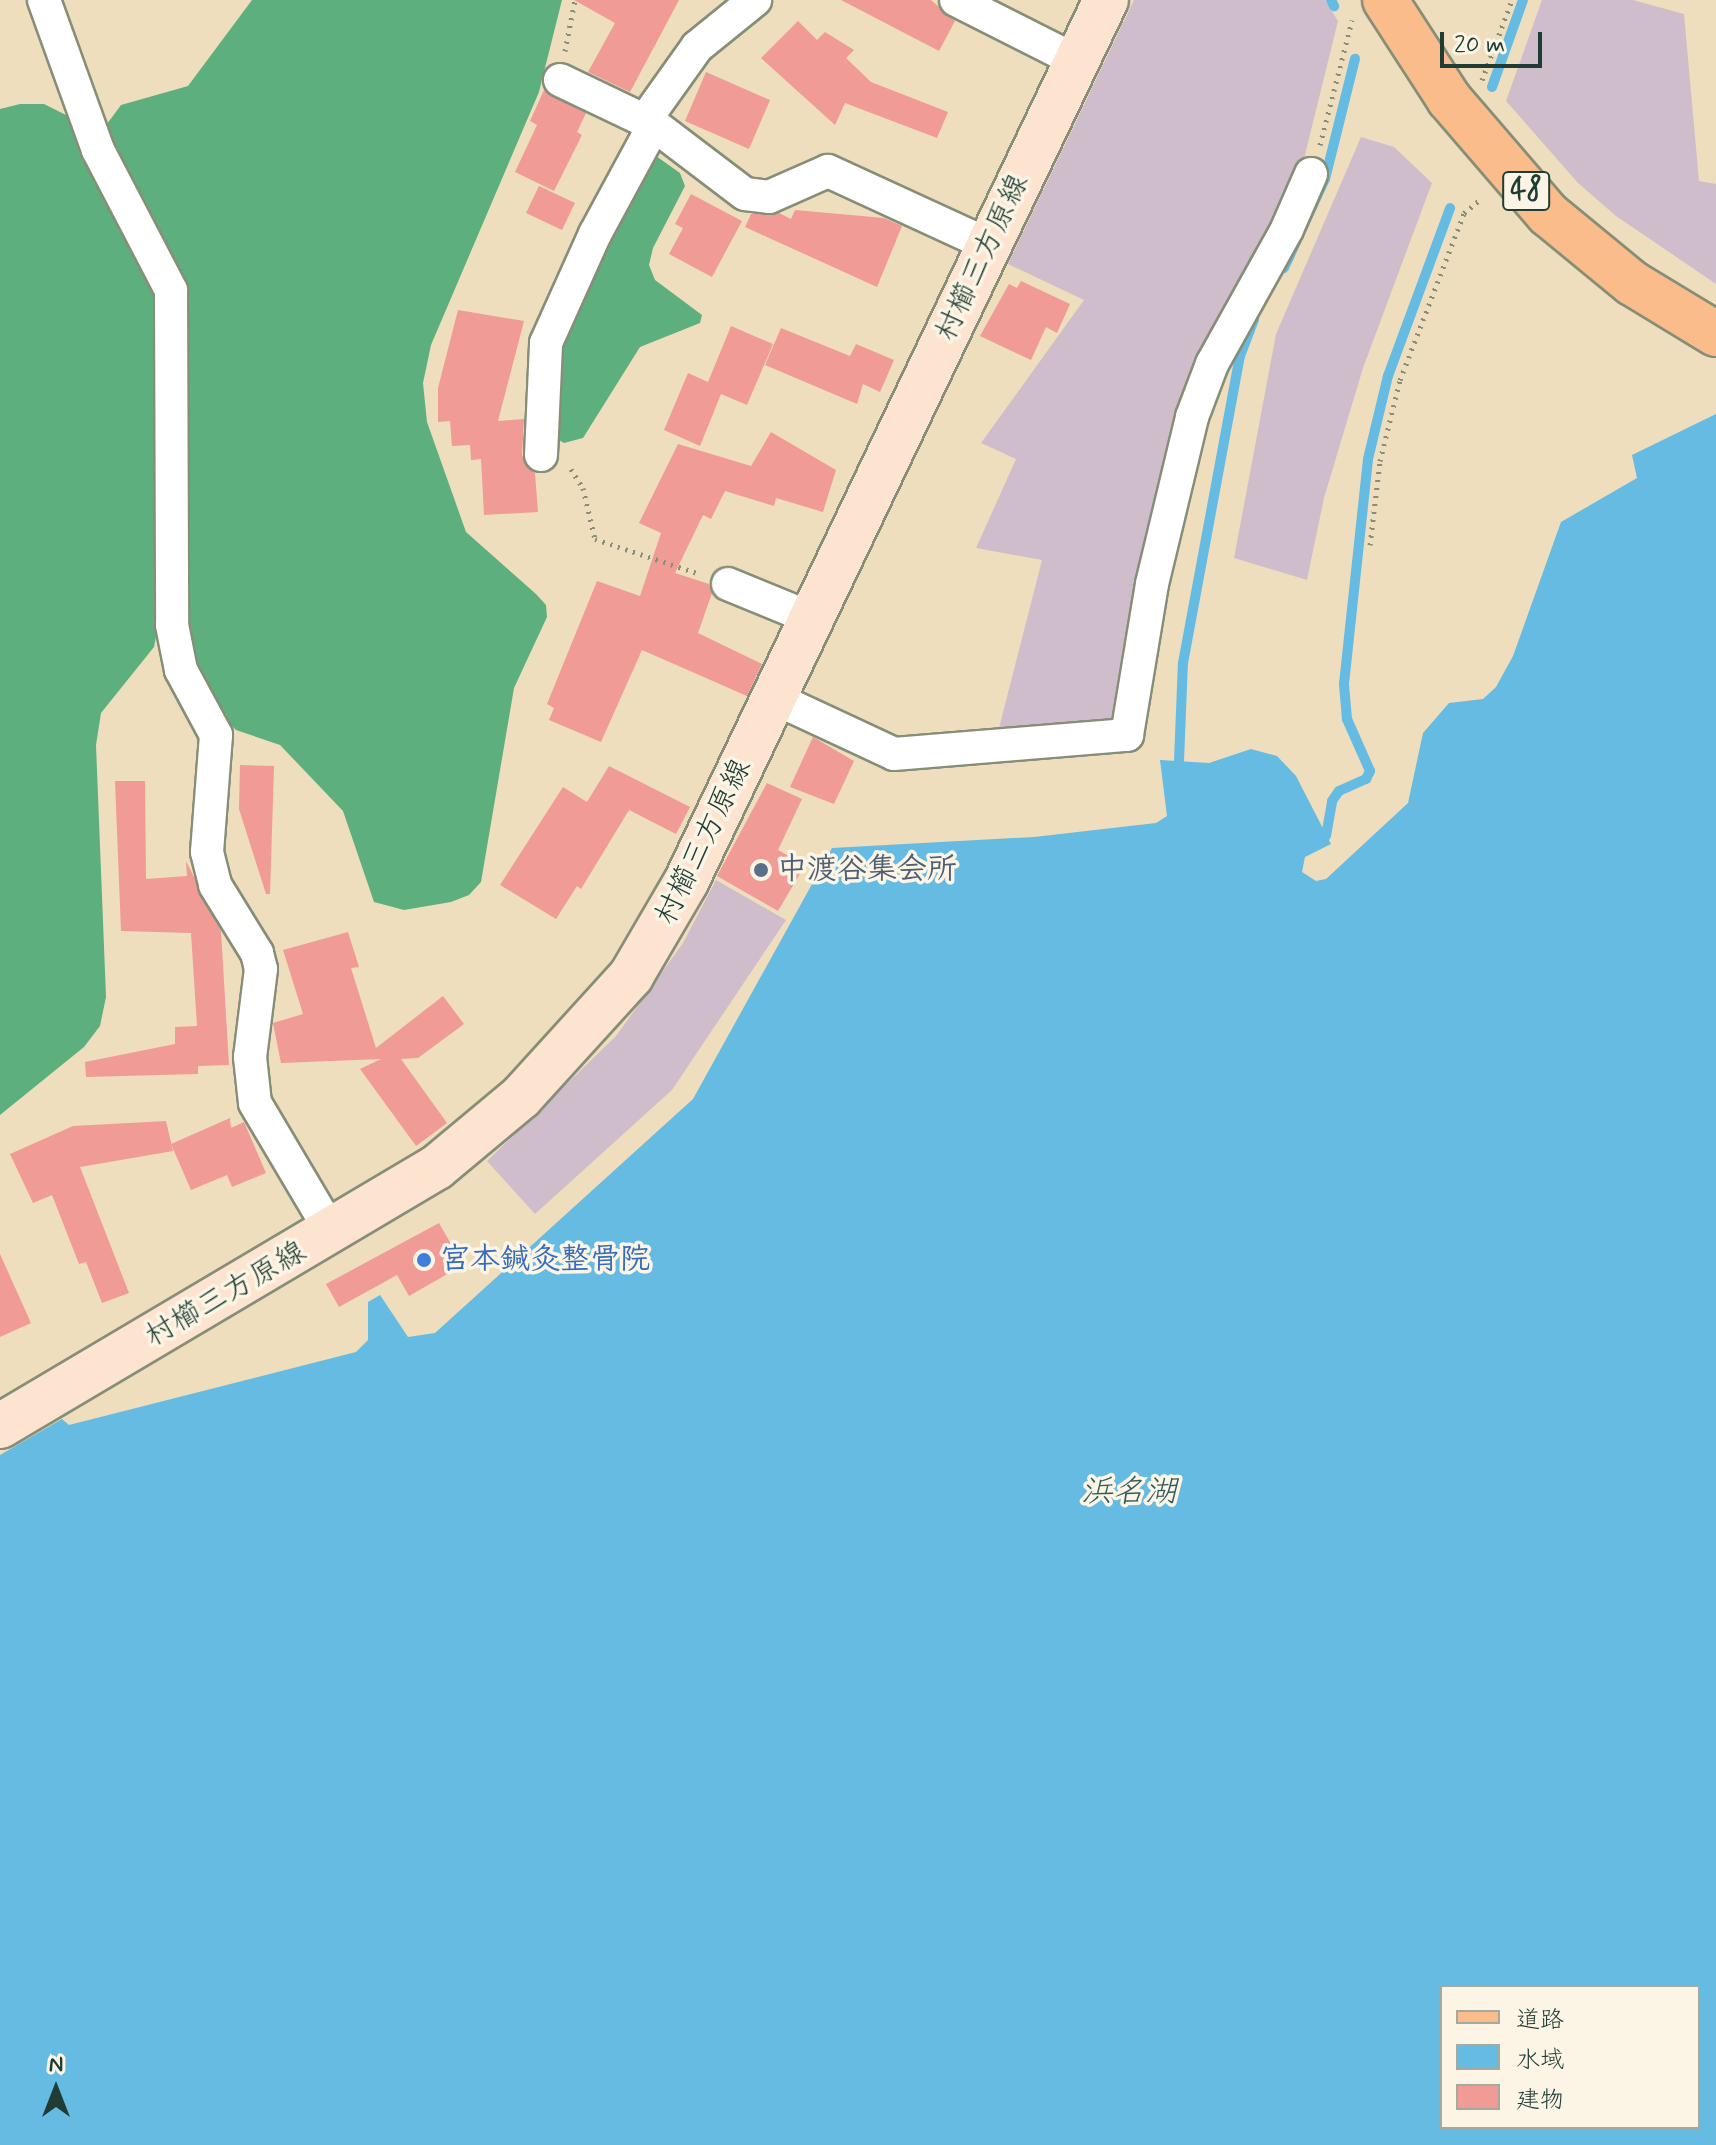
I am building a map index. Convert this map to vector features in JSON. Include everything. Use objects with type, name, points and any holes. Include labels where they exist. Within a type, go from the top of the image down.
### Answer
[{"type":"main road","name":"村櫛三方原線","points":[[0,1426],[392,1199],[479,1134],[597,1019],[661,931],[1106,0]]},
{"type":"main road","name":"48","points":[[1385,0],[1449,99],[1510,174],[1589,250],[1716,334]]},
{"type":"street","points":[[44,0],[98,150],[171,290],[172,625],[181,670],[216,735],[207,852],[215,885],[257,953],[261,969],[250,1057],[255,1103],[332,1233]]},
{"type":"street","points":[[541,455],[546,343],[616,192],[649,123],[690,55],[755,0]]},
{"type":"street","points":[[956,0],[1077,61]]},
{"type":"street","points":[[560,80],[649,123],[745,194],[769,197],[828,171],[989,245]]},
{"type":"street","points":[[774,698],[894,754],[1127,735],[1181,511],[1201,390],[1287,229],[1311,174]]},
{"type":"street","points":[[728,584],[811,618]]},
{"type":"path","points":[[560,80],[575,0]]},
{"type":"path","points":[[1478,83],[1484,78],[1512,0]]},
{"type":"path","points":[[1311,174],[1347,23]]},
{"type":"path","points":[[1370,545],[1380,461],[1400,380],[1464,213],[1510,174]]},
{"type":"path","points":[[541,455],[561,455],[583,488],[595,539],[728,584]]},
{"type":"shaded area","points":[[1134,0],[1325,0],[1338,21],[1301,171],[1216,333],[1120,715],[1108,727],[997,736],[1042,560],[976,548],[1016,459],[981,443],[1084,300],[1008,264]]},
{"type":"shaded area","points":[[1542,0],[1633,0],[1684,14],[1699,181],[1716,184],[1716,284],[1616,216],[1578,183],[1506,101]]},
{"type":"shaded area","points":[[1361,137],[1394,147],[1432,183],[1363,368],[1324,498],[1307,580],[1234,558],[1276,334]]},
{"type":"shaded area","points":[[716,880],[786,920],[672,1090],[535,1214],[487,1161],[616,1036],[683,943]]},
{"type":"green space","points":[[252,0],[562,0],[539,92],[431,345],[423,383],[427,422],[466,532],[536,594],[546,605],[547,617],[514,688],[481,882],[469,895],[451,902],[404,910],[374,902],[343,811],[280,745],[236,730],[226,720],[202,684],[187,646],[178,270],[110,146],[107,124],[121,105],[188,86]]},
{"type":"green space","points":[[20,104],[44,104],[66,115],[158,292],[159,622],[154,647],[101,713],[96,745],[106,997],[100,1026],[84,1047],[0,1115],[0,109]]},
{"type":"green space","points":[[656,156],[680,173],[685,186],[653,248],[649,265],[655,280],[702,315],[700,323],[640,347],[583,438],[564,443],[555,438],[556,346],[648,157]]},
{"type":"water","name":"浜名湖","points":[[1716,414],[1716,2145],[0,2145],[0,1455],[62,1419],[69,1425],[356,1352],[368,1340],[368,1302],[380,1295],[408,1337],[435,1333],[693,1099],[832,848],[1034,837],[1156,823],[1167,816],[1160,760],[1209,763],[1251,749],[1277,756],[1296,776],[1331,844],[1305,857],[1302,872],[1316,881],[1326,879],[1408,803],[1423,733],[1449,703],[1483,699],[1496,687],[1513,656],[1561,522],[1637,478],[1632,455]]},
{"type":"building","points":[[574,0],[679,0],[630,92],[588,72],[615,23]]},
{"type":"building","points":[[841,0],[931,0],[955,21],[939,51]]},
{"type":"building","points":[[798,21],[817,40],[825,32],[854,50],[846,58],[871,82],[948,112],[937,138],[845,103],[835,125],[761,58]]},
{"type":"building","points":[[706,72],[770,100],[749,149],[685,121]]},
{"type":"building","points":[[544,90],[586,113],[577,132],[582,135],[554,191],[515,172],[537,125],[530,121]]},
{"type":"building","points":[[539,186],[575,203],[562,230],[526,213]]},
{"type":"building","points":[[691,194],[742,221],[712,277],[669,254],[683,228],[675,224]]},
{"type":"building","points":[[795,210],[884,218],[902,226],[877,287],[745,227],[751,214],[779,213],[791,219]]},
{"type":"building","points":[[1021,281],[1070,304],[1057,333],[1046,327],[1031,360],[980,336],[1009,284],[1017,288]]},
{"type":"building","points":[[458,310],[524,321],[498,421],[524,419],[522,455],[535,473],[538,512],[484,515],[481,459],[471,460],[470,445],[452,446],[450,421],[438,422],[438,388]]},
{"type":"building","points":[[731,326],[773,344],[747,405],[721,394],[700,446],[664,430],[688,373],[708,382]]},
{"type":"building","points":[[781,328],[850,356],[856,344],[894,360],[880,392],[863,384],[857,404],[765,365]]},
{"type":"building","points":[[771,432],[836,470],[823,512],[776,498],[774,506],[725,491],[711,519],[703,515],[675,573],[709,584],[712,593],[698,633],[762,664],[747,696],[642,650],[601,742],[549,720],[554,708],[547,704],[597,581],[640,596],[661,533],[639,523],[678,444],[751,466]]},
{"type":"building","points":[[813,737],[854,761],[834,804],[790,787]]},
{"type":"building","points":[[240,765],[274,766],[270,894],[266,894],[239,809]]},
{"type":"building","points":[[609,766],[690,807],[676,834],[629,810],[581,889],[577,886],[556,919],[500,885],[563,787],[587,802]]},
{"type":"building","points":[[115,781],[145,781],[146,879],[187,876],[186,861],[221,931],[229,1065],[198,1066],[198,1074],[86,1077],[85,1062],[175,1044],[175,1027],[197,1026],[191,933],[121,931]]},
{"type":"building","name":"中渡谷集会所","points":[[767,783],[802,799],[778,850],[805,865],[778,911],[717,876]]},
{"type":"building","points":[[348,932],[359,967],[351,968],[376,1048],[443,996],[464,1024],[418,1058],[401,1059],[447,1123],[416,1146],[360,1069],[381,1059],[281,1063],[273,1023],[303,1014],[283,950]]},
{"type":"building","points":[[230,1118],[231,1128],[244,1122],[266,1173],[232,1187],[227,1175],[191,1190],[171,1144]]},
{"type":"building","points":[[166,1121],[173,1151],[80,1167],[129,1293],[102,1303],[86,1262],[79,1264],[52,1195],[33,1203],[10,1154],[73,1126]]},
{"type":"building","points":[[439,1223],[463,1265],[409,1296],[397,1275],[339,1307],[326,1284]]},
{"type":"building","points":[[0,1254],[31,1323],[0,1337]]},
{"type":"waterway","points":[[1331,0],[1334,6]]},
{"type":"waterway","points":[[1492,87],[1523,0]]},
{"type":"waterway","points":[[1284,268],[1325,179],[1355,59]]},
{"type":"waterway","points":[[1326,836],[1332,801],[1339,791],[1366,779],[1370,771],[1347,719],[1344,684],[1368,459],[1388,376],[1450,208]]},
{"type":"waterway","points":[[1179,761],[1183,663],[1240,356],[1254,320]]},
{"type":"place","name":"中渡谷集会所","points":[[761,870]]},
{"type":"place","name":"宮本鍼灸整骨院","points":[[424,1260]]}]
